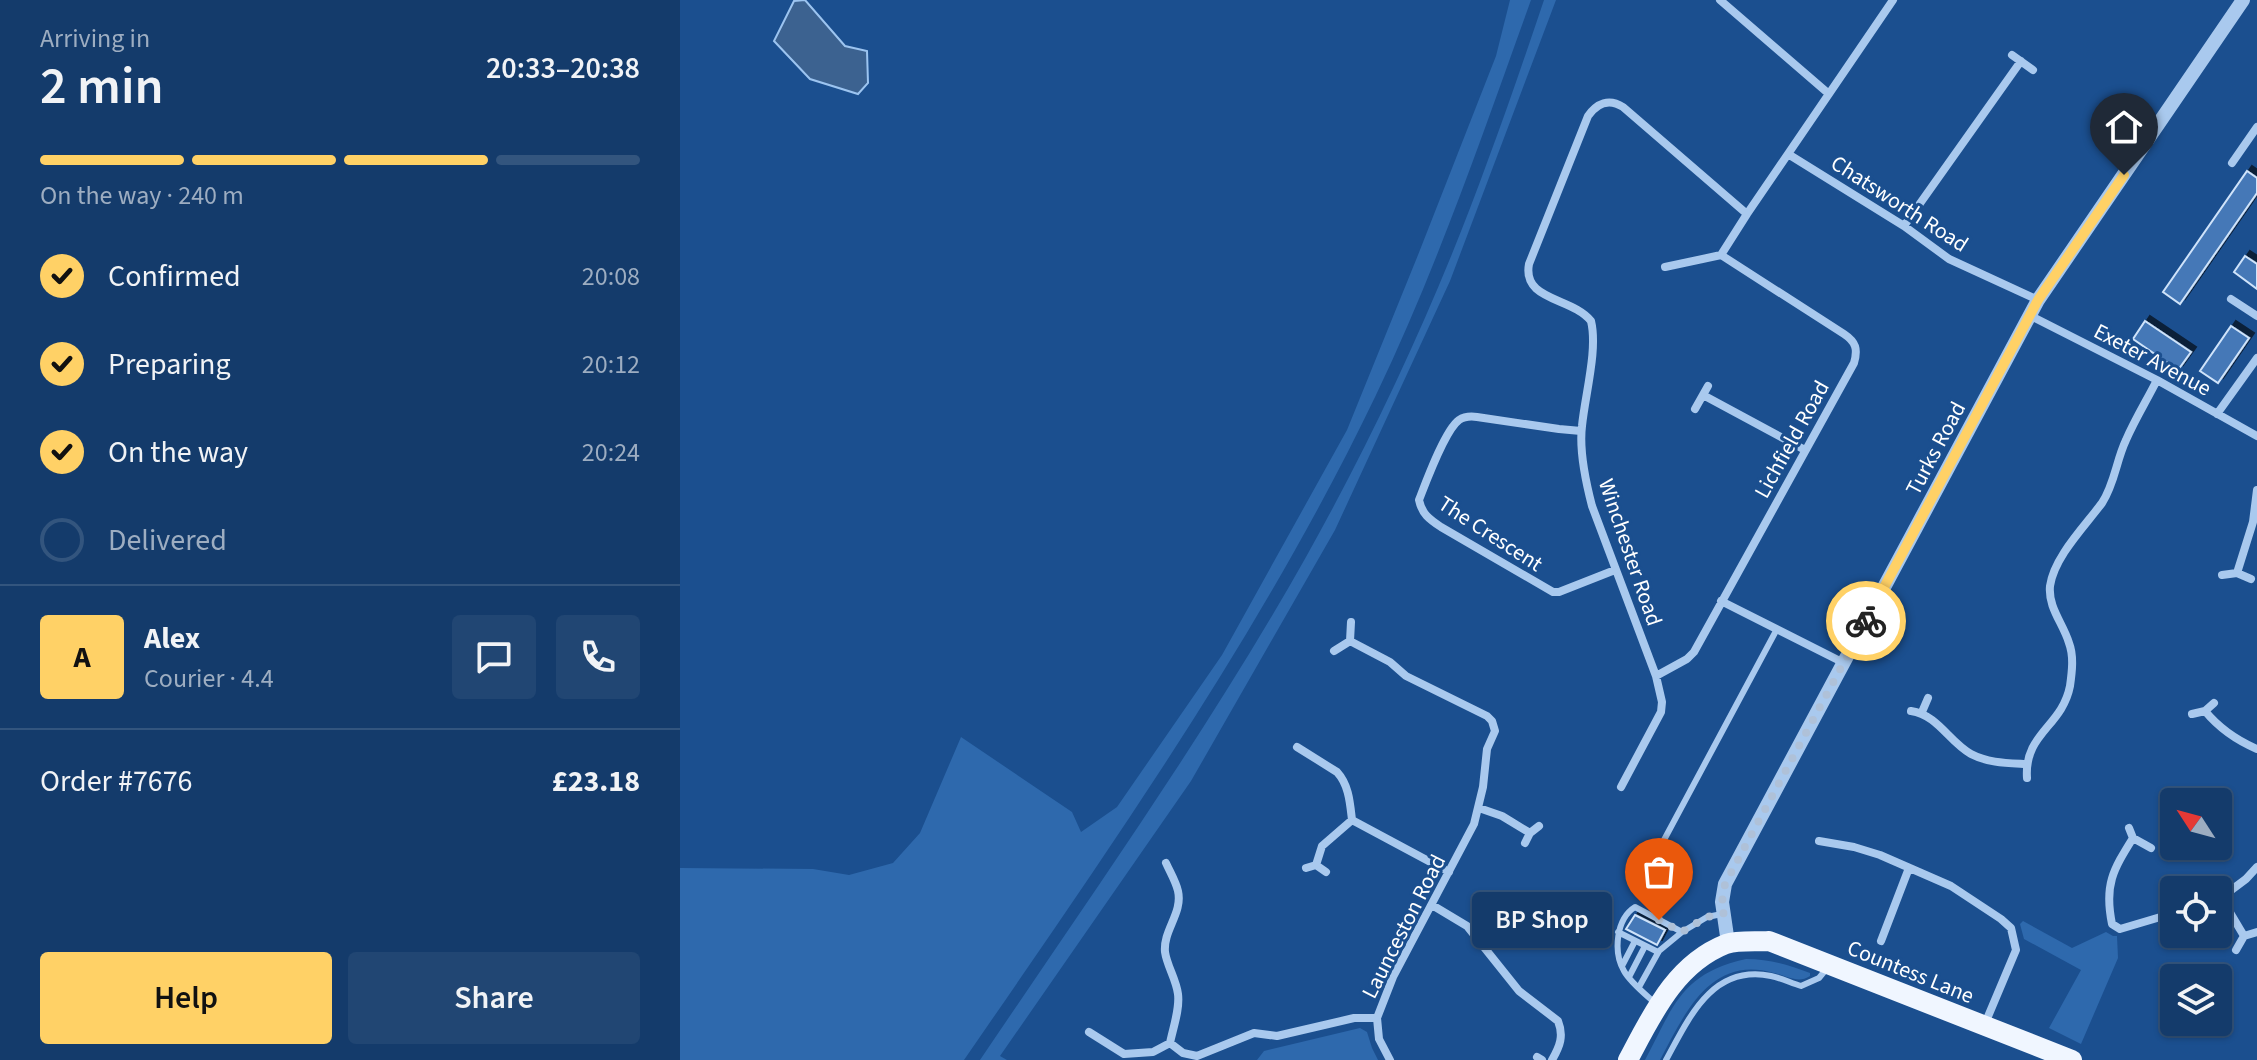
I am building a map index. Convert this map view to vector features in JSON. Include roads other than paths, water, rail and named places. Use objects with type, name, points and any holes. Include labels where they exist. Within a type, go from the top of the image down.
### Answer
[{"type":"main road","name":"Countess Lane","points":[[1728,943],[1769,941],[2072,1060]]},
{"type":"main road","points":[[1628,1060],[1672,985],[1687,970],[1728,943]]},
{"type":"street","points":[[1720,0],[1829,94]]},
{"type":"street","points":[[1665,267],[1721,255],[1893,0]]},
{"type":"street","name":"Turks Road","points":[[1728,943],[1722,902],[1725,884],[2038,300],[2243,0]]},
{"type":"street","points":[[2012,55],[2033,70]]},
{"type":"street","points":[[1904,226],[2021,61]]},
{"type":"street","name":"Winchester Road","points":[[1621,787],[1661,712],[1662,702],[1656,676],[1587,486],[1581,431],[1593,345],[1591,321],[1578,308],[1535,289],[1527,273],[1588,116],[1605,102],[1623,107],[1747,214]]},
{"type":"street","points":[[2232,163],[2257,127]]},
{"type":"street","name":"Chatsworth Road","points":[[1788,154],[1904,226],[1949,259],[2038,300]]},
{"type":"street","name":"Lichfield Road","points":[[1656,676],[1694,652],[1857,353],[1856,346],[1844,334],[1721,255]]},
{"type":"street","points":[[2231,299],[2257,316]]},
{"type":"street","name":"Exeter Avenue","points":[[2031,316],[2157,380],[2257,436]]},
{"type":"street","points":[[2217,414],[2257,358]]},
{"type":"street","points":[[2027,778],[2029,751],[2059,713],[2069,687],[2071,647],[2050,597],[2055,568],[2113,483],[2125,441],[2157,380]]},
{"type":"street","points":[[1695,409],[1708,386]]},
{"type":"street","points":[[1703,395],[1805,450]]},
{"type":"street","name":"The Crescent","points":[[1581,431],[1477,417],[1464,418],[1448,433],[1419,500],[1421,509],[1441,527],[1553,592],[1615,570]]},
{"type":"street","points":[[2237,573],[2253,522],[2257,490]]},
{"type":"street","points":[[2222,575],[2237,573],[2251,579]]},
{"type":"street","points":[[1721,601],[1844,663]]},
{"type":"street","points":[[1334,651],[1350,641],[1351,622]]},
{"type":"street","name":"Launceston Road","points":[[1350,641],[1390,662],[1406,676],[1476,709],[1492,721],[1495,731],[1487,749],[1479,808],[1468,837],[1393,977],[1377,1018],[1379,1039],[1390,1060]]},
{"type":"street","points":[[1922,712],[1928,698]]},
{"type":"street","points":[[2192,714],[2205,711],[2214,703]]},
{"type":"street","points":[[1911,711],[1922,712],[1972,755],[1996,762],[2026,764]]},
{"type":"street","points":[[2205,711],[2219,727],[2257,749]]},
{"type":"street","points":[[1297,747],[1342,778],[1352,820]]},
{"type":"street","points":[[1308,769],[1315,758]]},
{"type":"street","points":[[1479,808],[1502,816],[1530,833]]},
{"type":"street","points":[[1316,865],[1322,846],[1352,820]]},
{"type":"street","points":[[1352,820],[1449,872]]},
{"type":"street","points":[[1525,843],[1530,833],[1539,826]]},
{"type":"street","points":[[2129,828],[2133,838],[2151,848]]},
{"type":"street","points":[[1839,844],[1841,833]]},
{"type":"street","points":[[2133,838],[2114,867],[2111,878],[2112,924],[2120,929],[2160,917]]},
{"type":"street","points":[[1819,841],[1880,855],[1909,868],[1967,895],[2011,928],[2016,950],[1984,1027]]},
{"type":"street","points":[[1166,863],[1179,901],[1165,939],[1165,953],[1178,993],[1170,1043]]},
{"type":"street","points":[[1306,868],[1316,865]]},
{"type":"street","points":[[1316,865],[1326,872]]},
{"type":"street","points":[[2232,889],[2257,867]]},
{"type":"street","points":[[1881,941],[1884,920],[1909,868]]},
{"type":"street","points":[[1175,884],[1186,880]]},
{"type":"street","points":[[1432,905],[1467,926],[1519,991],[1558,1021],[1562,1036],[1552,1060]]},
{"type":"street","points":[[2232,918],[2244,936]]},
{"type":"street","points":[[2236,950],[2244,936],[2257,932]]},
{"type":"street","points":[[1170,1043],[1183,1053],[1197,1056],[1254,1033],[1277,1036],[1354,1018],[1377,1018]]},
{"type":"street","points":[[1099,1039],[1105,1029]]},
{"type":"street","points":[[1089,1032],[1124,1054],[1153,1052],[1170,1043]]},
{"type":"lane","points":[[1642,847],[1657,853],[1777,629]]},
{"type":"lane","points":[[1658,1005],[1622,966],[1618,932],[1630,910],[1635,907],[1682,932]]},
{"type":"lane","points":[[1639,987],[1658,952],[1707,917],[1724,913]]},
{"type":"lane","points":[[1618,932],[1658,952]]},
{"type":"lane","points":[[1622,966],[1635,941]]},
{"type":"lane","points":[[1629,977],[1645,946]]},
{"type":"lane","points":[[1666,1060],[1690,1015],[1701,1000],[1718,986],[1735,977],[1751,974],[1771,976],[1801,986],[1819,978],[1831,964]]},
{"type":"place","name":"BP Shop","points":[[1659,920]]}]
